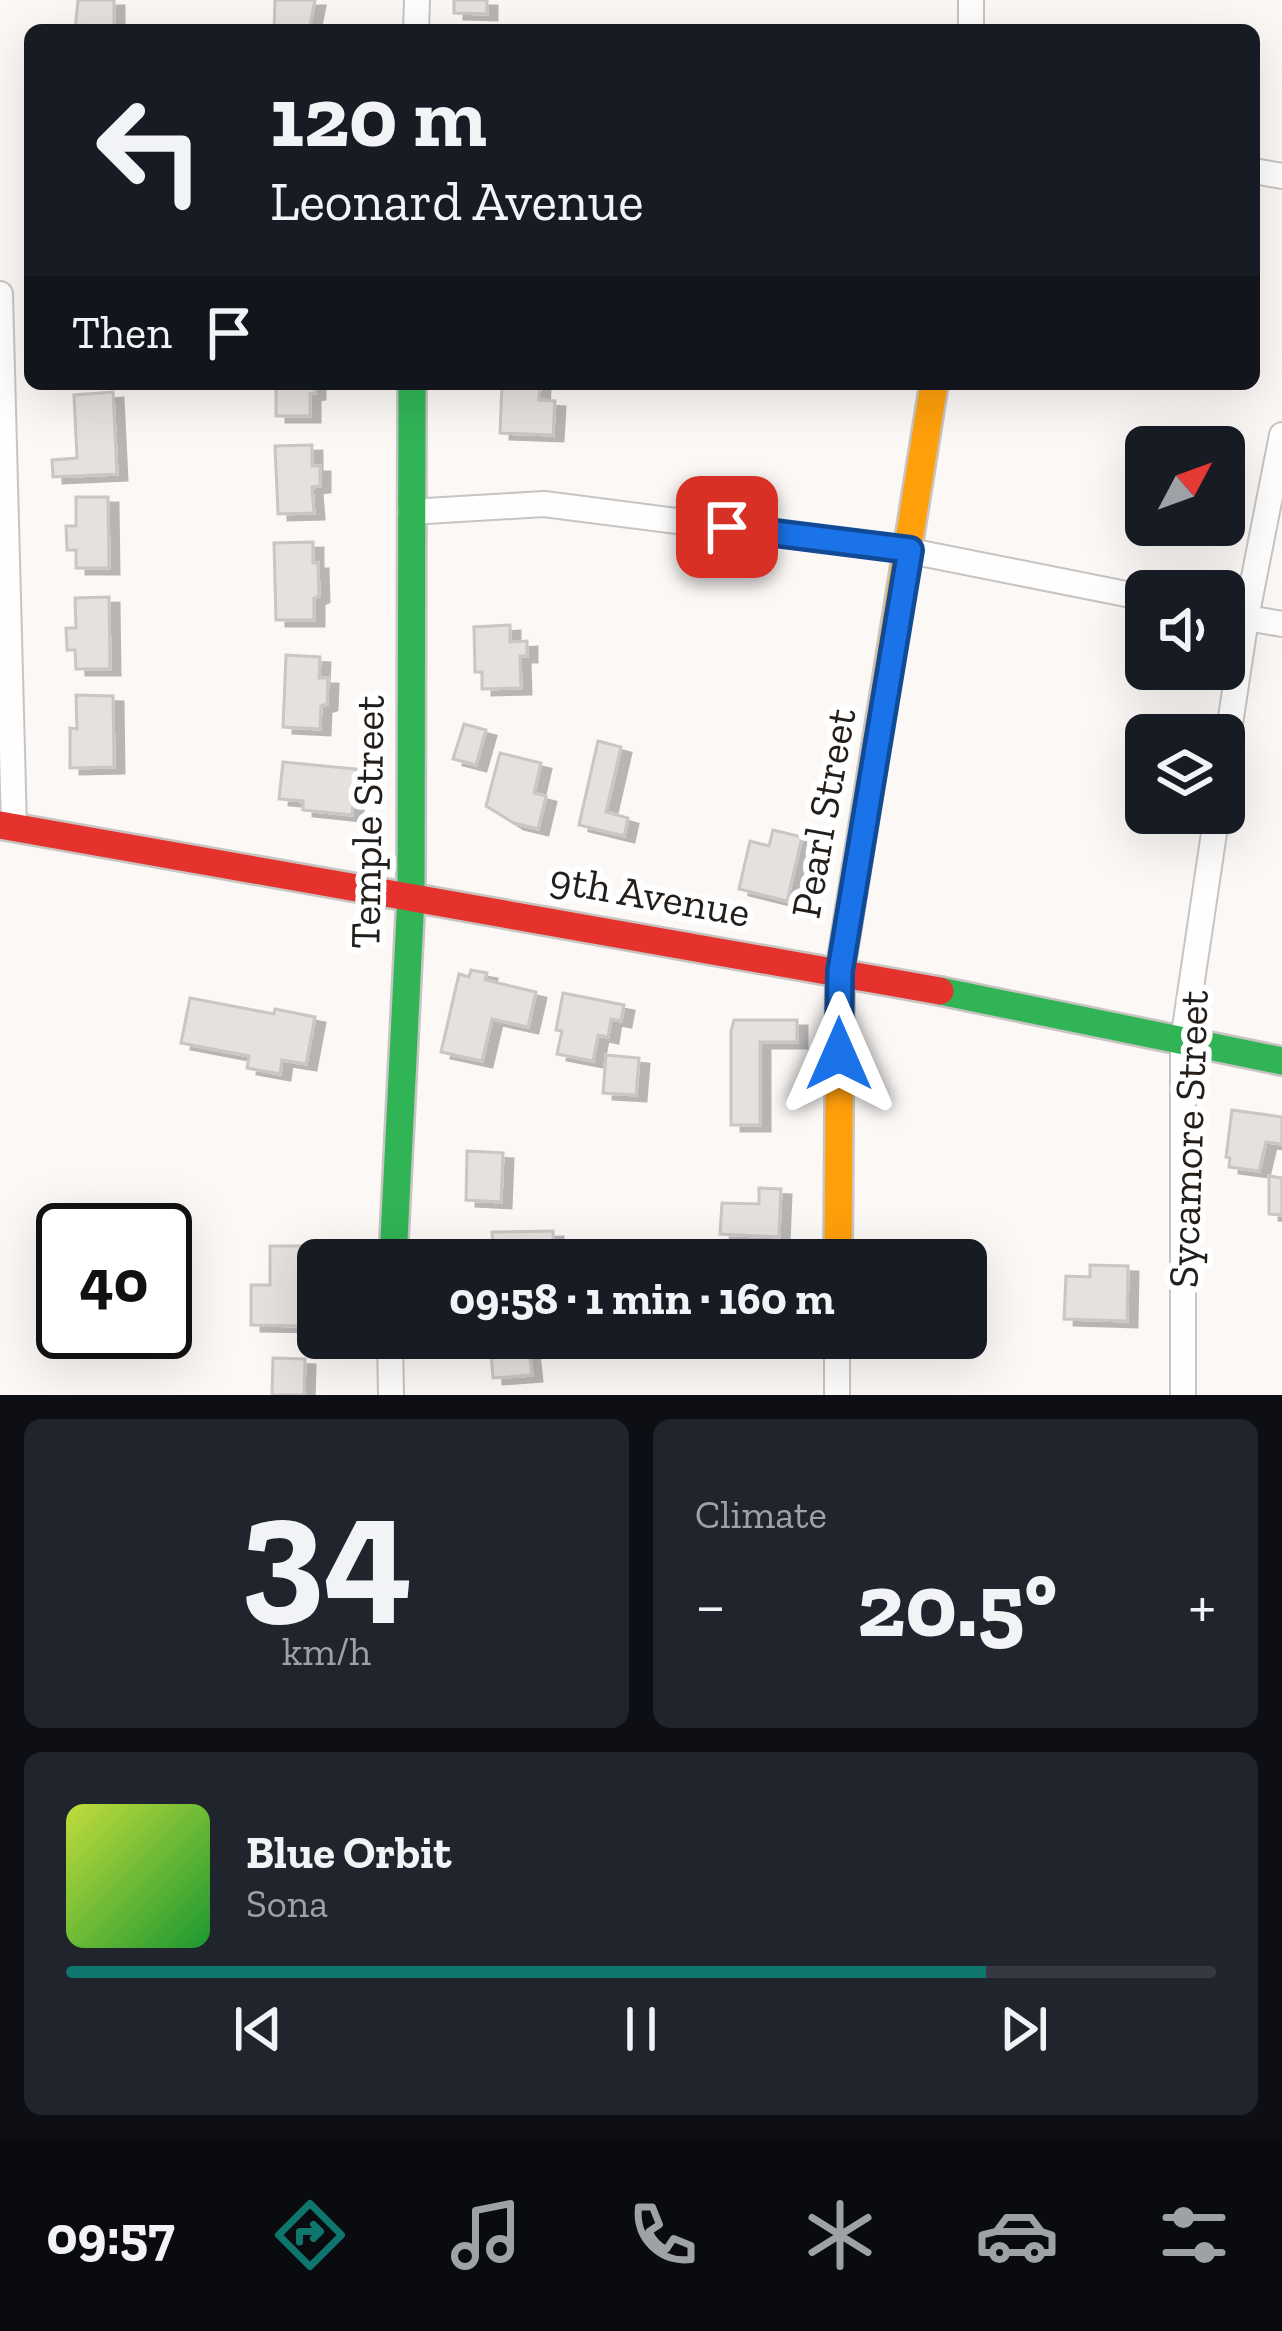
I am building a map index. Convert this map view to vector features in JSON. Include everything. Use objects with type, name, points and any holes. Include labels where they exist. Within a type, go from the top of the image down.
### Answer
[{"type":"street","points":[[0,294],[7,826]]},
{"type":"street","name":"Temple Street","points":[[394,1239],[411,896],[412,390]]},
{"type":"street","name":"Pearl Street","points":[[838,1239],[840,971],[933,390]]},
{"type":"street","points":[[1245,577],[1282,435]]},
{"type":"street","points":[[410,512],[544,504],[910,550],[1125,594]]},
{"type":"street","points":[[1245,618],[1282,625]]},
{"type":"street","name":"9th Avenue","points":[[7,826],[840,971],[1282,1061]]},
{"type":"street","name":"Sycamore Street","points":[[1184,1395],[1183,1041],[1213,834]]},
{"type":"street","points":[[390,1359],[391,1395]]},
{"type":"street","points":[[837,1359],[837,1395]]},
{"type":"building","points":[[78,0],[114,0],[114,24],[76,24]]},
{"type":"building","points":[[275,0],[315,0],[310,24],[274,24]]},
{"type":"building","points":[[454,0],[487,0],[487,14],[454,13]]},
{"type":"building","points":[[276,390],[315,390],[310,394],[310,416],[276,416]]},
{"type":"building","points":[[502,390],[540,390],[539,400],[555,401],[553,435],[500,433]]},
{"type":"building","points":[[113,392],[117,474],[53,477],[52,460],[77,458],[74,395]]},
{"type":"building","points":[[312,445],[312,466],[320,466],[320,486],[312,487],[314,513],[278,514],[275,446]]},
{"type":"building","points":[[76,497],[108,497],[109,568],[76,568],[76,550],[67,550],[66,526],[76,526]]},
{"type":"building","points":[[313,542],[319,596],[314,598],[314,620],[276,620],[274,543]]},
{"type":"building","points":[[109,597],[110,669],[76,669],[75,650],[67,650],[66,628],[76,628],[75,598]]},
{"type":"building","points":[[510,625],[510,642],[527,641],[527,656],[520,656],[521,688],[482,689],[482,672],[475,672],[474,627]]},
{"type":"building","points":[[286,655],[320,657],[319,678],[328,678],[320,729],[283,727]]},
{"type":"building","points":[[76,695],[113,696],[114,767],[70,768],[70,728],[77,729]]},
{"type":"building","points":[[464,724],[486,730],[476,765],[453,759]]},
{"type":"building","points":[[598,741],[621,747],[606,812],[628,818],[624,836],[579,825]]},
{"type":"building","points":[[500,753],[541,763],[534,793],[546,796],[538,829],[514,823],[486,806]]},
{"type":"building","points":[[283,762],[356,769],[352,815],[303,810],[303,801],[279,799]]},
{"type":"building","points":[[773,830],[802,837],[787,901],[739,889],[750,841],[769,846]]},
{"type":"building","points":[[471,970],[487,973],[485,980],[536,992],[528,1027],[492,1019],[482,1061],[441,1052],[459,974],[469,977]]},
{"type":"building","points":[[563,993],[624,1005],[621,1021],[611,1019],[608,1037],[598,1035],[593,1061],[557,1054]]},
{"type":"building","points":[[190,998],[315,1017],[306,1064],[282,1060],[280,1074],[247,1068],[249,1056],[181,1043]]},
{"type":"building","points":[[734,1020],[797,1020],[797,1042],[760,1042],[760,1125],[731,1125]]},
{"type":"building","points":[[606,1055],[639,1058],[636,1095],[603,1093]]},
{"type":"building","points":[[1232,1110],[1282,1117],[1282,1144],[1266,1142],[1259,1171],[1229,1167]]},
{"type":"building","points":[[467,1151],[503,1153],[501,1202],[466,1200]]},
{"type":"building","points":[[1269,1176],[1282,1178],[1282,1215],[1269,1214]]},
{"type":"building","points":[[759,1188],[781,1189],[779,1237],[720,1234],[722,1203],[759,1204]]},
{"type":"building","points":[[553,1231],[553,1239],[493,1239],[492,1232]]},
{"type":"building","points":[[270,1246],[297,1246],[297,1326],[251,1325],[251,1285],[270,1285]]},
{"type":"building","points":[[1090,1265],[1128,1266],[1127,1321],[1064,1319],[1066,1276],[1090,1277]]},
{"type":"building","points":[[273,1358],[305,1359],[304,1395],[272,1395]]},
{"type":"building","points":[[492,1359],[530,1359],[532,1375],[493,1378]]},
{"type":"traffic: fast","points":[[394,1239],[411,896],[412,390]]},
{"type":"traffic: fast","points":[[940,991],[1282,1061]]},
{"type":"traffic: slow","points":[[838,1239],[840,971],[933,390]]},
{"type":"traffic: jam","points":[[0,825],[940,991]]},
{"type":"route","points":[[727,527],[910,550],[840,971],[839,1054]]}]
